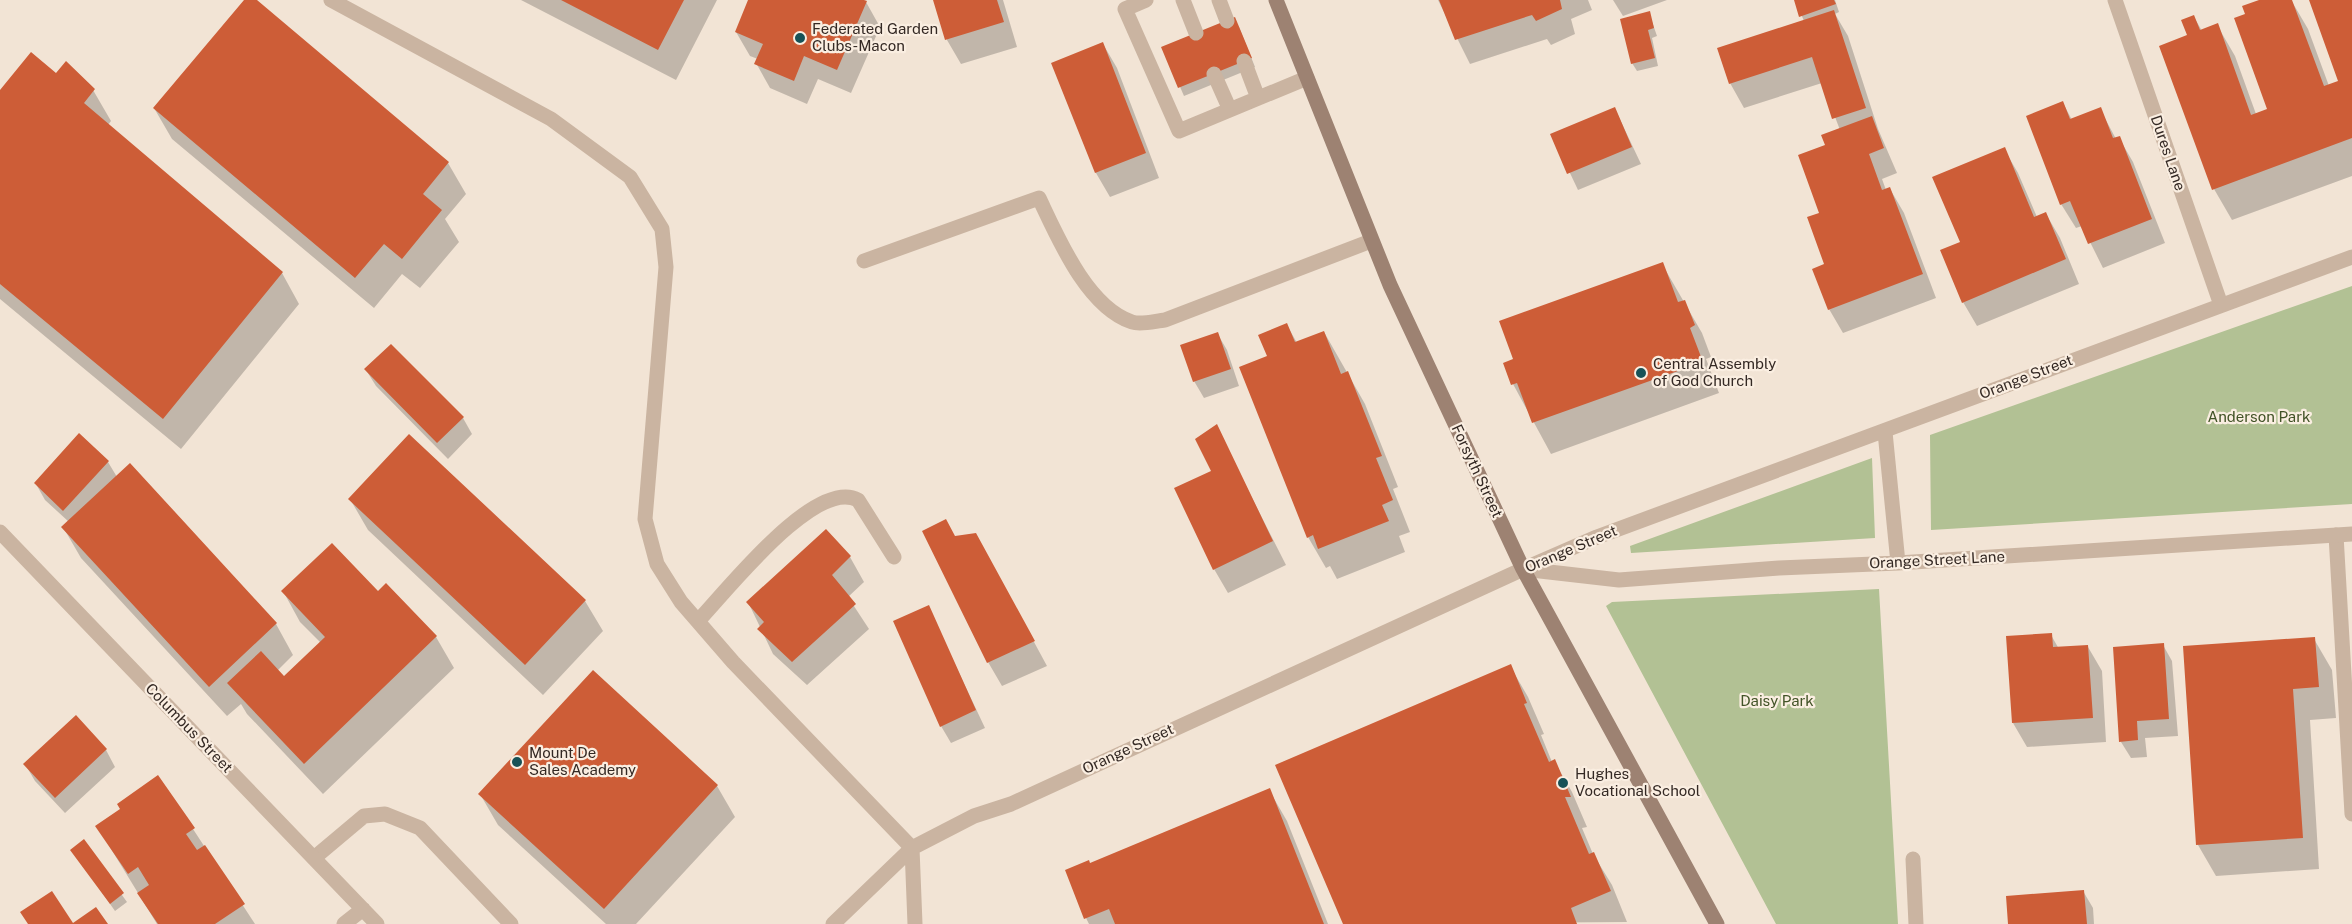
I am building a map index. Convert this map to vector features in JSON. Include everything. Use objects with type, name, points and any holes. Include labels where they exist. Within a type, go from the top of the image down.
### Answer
[{"type":"street","points":[[331,0],[551,119],[630,177],[662,229],[666,267],[645,519],[657,564],[681,602],[733,662],[912,848],[915,924]]},
{"type":"street","points":[[1145,0],[1125,9],[1179,131],[1307,78]]},
{"type":"street","points":[[1183,0],[1196,33]]},
{"type":"street","points":[[1219,0],[1227,21]]},
{"type":"street","name":"Forsyth Street","points":[[1276,0],[1371,241],[1523,569],[1717,924]]},
{"type":"street","name":"Dures Lane","points":[[2115,0],[2222,305]]},
{"type":"street","points":[[1244,61],[1258,98]]},
{"type":"street","points":[[1214,74],[1230,110]]},
{"type":"street","points":[[864,261],[1039,198],[1065,253],[1107,309],[1134,322],[1165,320],[1371,241]]},
{"type":"street","name":"Orange Street","points":[[833,924],[912,848],[974,816],[1011,804],[1523,569],[1597,537],[1817,454],[1885,432],[2352,257]]},
{"type":"street","points":[[1885,432],[1898,563]]},
{"type":"street","points":[[698,621],[795,519],[836,497],[849,495],[858,500],[894,557]]},
{"type":"street","name":"Columbus Street","points":[[0,532],[377,924]]},
{"type":"street","points":[[2336,534],[2352,814]]},
{"type":"street","name":"Orange Street Lane","points":[[1523,569],[1619,580],[1779,568],[1898,563],[2352,534]]},
{"type":"street","points":[[314,858],[364,816],[385,814],[420,828],[511,924]]},
{"type":"street","points":[[1913,859],[1916,924]]},
{"type":"street","points":[[344,924],[363,909]]},
{"type":"green space","name":"Anderson Park","points":[[2352,286],[2352,504],[1931,530],[1930,435]]},
{"type":"green space","points":[[1872,458],[1875,538],[1631,553],[1630,546]]},
{"type":"green space","name":"Daisy Park","points":[[1879,589],[1898,924],[1776,924],[1606,606],[1612,602]]},
{"type":"building","points":[[244,0],[257,0],[449,162],[423,194],[442,210],[402,259],[384,244],[355,278],[153,108]]},
{"type":"building","points":[[561,0],[684,0],[658,50]]},
{"type":"building","name":"Federated Garden Clubs-Macon","points":[[748,0],[867,1],[837,70],[804,56],[794,81],[754,64],[763,44],[735,32]]},
{"type":"building","points":[[933,0],[997,0],[1004,22],[945,40]]},
{"type":"building","points":[[1439,0],[1560,0],[1562,9],[1536,21],[1532,15],[1455,40]]},
{"type":"building","points":[[1794,0],[1834,0],[1836,4],[1799,17]]},
{"type":"building","points":[[2259,0],[2292,0],[2324,86],[2338,81],[2309,0],[2352,0],[2352,138],[2212,190],[2159,46],[2187,35],[2181,20],[2194,15],[2200,30],[2218,23],[2251,115],[2267,109],[2234,18],[2245,14],[2242,6]]},
{"type":"building","points":[[1834,10],[1866,108],[1832,119],[1812,57],[1729,84],[1717,48]]},
{"type":"building","points":[[1650,11],[1654,28],[1648,30],[1655,58],[1631,64],[1620,19]]},
{"type":"building","points":[[1235,17],[1252,58],[1178,88],[1161,47]]},
{"type":"building","points":[[1103,42],[1146,153],[1095,173],[1051,63]]},
{"type":"building","points":[[31,52],[56,73],[66,61],[95,89],[84,103],[283,272],[163,419],[0,284],[0,90]]},
{"type":"building","points":[[2063,101],[2070,119],[2101,107],[2113,138],[2120,136],[2152,219],[2088,244],[2070,201],[2060,205],[2026,116]]},
{"type":"building","points":[[1615,107],[1632,147],[1567,174],[1550,134]]},
{"type":"building","points":[[1872,116],[1884,148],[1869,154],[1882,190],[1890,187],[1923,274],[1828,310],[1812,269],[1824,264],[1807,217],[1819,213],[1798,155],[1825,145],[1821,135]]},
{"type":"building","points":[[2005,147],[2034,217],[2046,212],[2066,259],[1962,303],[1940,250],[1960,242],[1932,177]]},
{"type":"building","points":[[1663,262],[1678,302],[1685,300],[1695,325],[1690,328],[1703,362],[1532,423],[1517,383],[1511,385],[1503,363],[1513,359],[1499,321]]},
{"type":"building","points":[[1287,323],[1295,342],[1324,331],[1341,374],[1348,371],[1382,456],[1376,458],[1393,500],[1382,505],[1389,521],[1318,549],[1313,535],[1307,538],[1239,367],[1267,356],[1258,335]]},
{"type":"building","points":[[1218,332],[1231,369],[1193,382],[1180,345]]},
{"type":"building","points":[[391,344],[464,417],[437,443],[364,369]]},
{"type":"building","points":[[1217,424],[1273,541],[1213,570],[1174,488],[1211,471],[1195,439]]},
{"type":"building","points":[[79,433],[109,461],[63,511],[34,483]]},
{"type":"building","points":[[409,434],[586,600],[525,665],[348,499]]},
{"type":"building","points":[[130,463],[277,623],[209,687],[61,527]]},
{"type":"building","points":[[946,519],[955,536],[976,533],[1035,641],[987,663],[922,531]]},
{"type":"building","points":[[826,529],[851,556],[832,575],[856,604],[792,662],[757,629],[764,622],[746,602]]},
{"type":"building","points":[[332,543],[378,591],[386,583],[437,636],[304,764],[227,683],[261,651],[284,676],[325,637],[281,591]]},
{"type":"building","points":[[929,605],[976,710],[940,727],[893,621]]},
{"type":"building","points":[[2052,633],[2053,647],[2088,645],[2093,718],[2012,723],[2006,636]]},
{"type":"building","points":[[2315,637],[2319,687],[2293,689],[2303,838],[2196,845],[2183,646]]},
{"type":"building","points":[[2164,643],[2169,719],[2137,721],[2138,740],[2119,742],[2113,647]]},
{"type":"building","points":[[1511,664],[1527,703],[1524,704],[1549,762],[1555,759],[1571,797],[1565,797],[1589,854],[1594,852],[1611,891],[1571,908],[1577,924],[1343,924],[1275,765]]},
{"type":"building","points":[[593,670],[718,785],[604,909],[478,794]]},
{"type":"building","points":[[76,715],[107,749],[55,798],[23,764]]},
{"type":"building","points":[[158,775],[195,828],[186,834],[197,850],[205,845],[245,904],[215,924],[158,924],[137,893],[149,885],[138,867],[128,874],[95,826],[120,809],[117,804]]},
{"type":"building","points":[[1270,788],[1324,924],[1115,924],[1109,909],[1084,919],[1065,870],[1089,860],[1090,863]]},
{"type":"building","points":[[84,839],[124,893],[110,904],[70,850]]},
{"type":"building","points":[[2084,890],[2087,924],[2008,924],[2006,896]]},
{"type":"building","points":[[52,891],[73,923],[96,907],[108,924],[28,924],[20,912]]},
{"type":"place","name":"Federated Garden Clubs-Macon","points":[[800,38]]},
{"type":"place","name":"Central Assembly of God Church","points":[[1641,373]]},
{"type":"place","name":"Mount De Sales Academy","points":[[517,762]]},
{"type":"place","name":"Hughes Vocational School","points":[[1563,783]]}]
